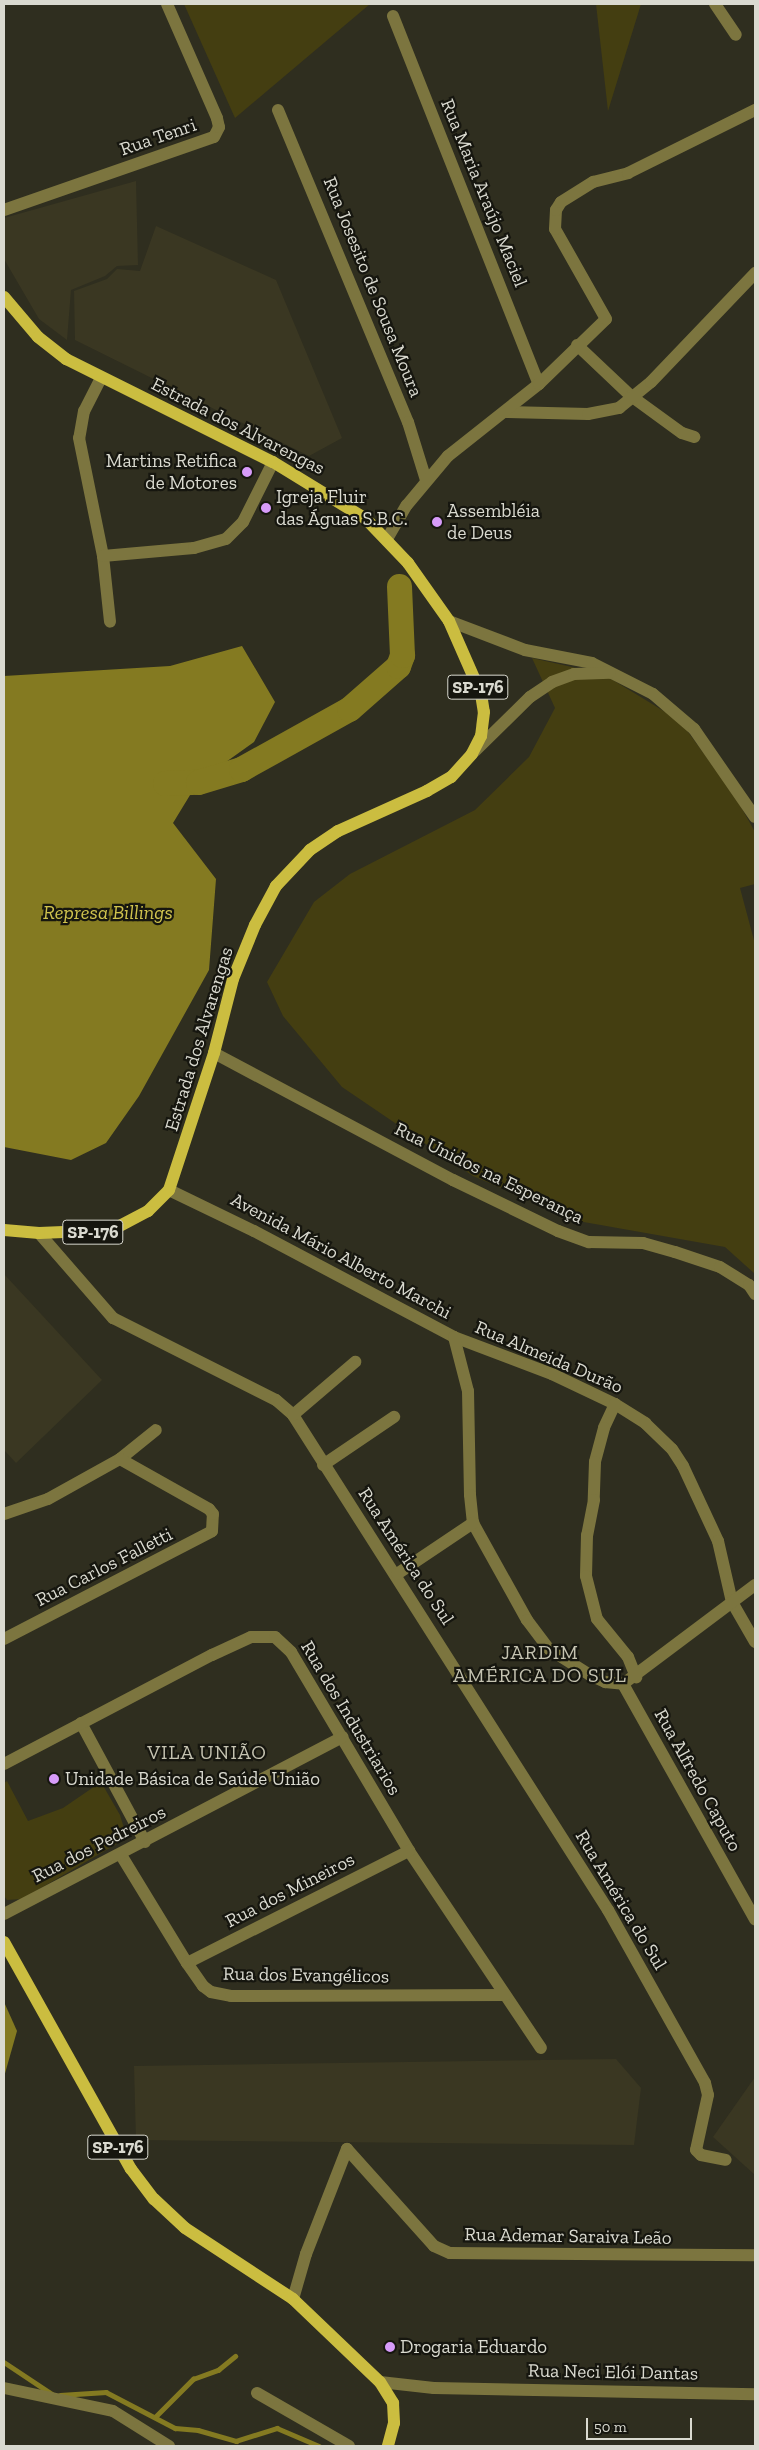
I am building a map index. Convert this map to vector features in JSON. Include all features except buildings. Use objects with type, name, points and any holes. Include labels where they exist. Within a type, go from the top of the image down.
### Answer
[{"type":"main road","name":"Estrada dos Alvarengas","points":[[4,297],[38,337],[66,359],[274,462],[346,505],[387,538],[449,621],[481,694],[484,712],[480,736],[472,754],[443,782],[338,830],[294,866],[276,886],[255,925],[234,979],[214,1053],[169,1190],[148,1211],[112,1230],[39,1233],[4,1230]]},
{"type":"main road","name":"SP-176","points":[[4,1942],[131,2169],[148,2191],[185,2228],[293,2300],[380,2382],[393,2403],[394,2423],[388,2446]]},
{"type":"street","name":"Rua Tenri","points":[[4,210],[214,137],[220,127],[217,118],[167,4]]},
{"type":"street","points":[[715,4],[736,35]]},
{"type":"street","name":"Rua Maria Araújo Maciel","points":[[393,16],[539,384]]},
{"type":"street","name":"Rua Josesito de Sousa Moura","points":[[278,110],[408,422],[426,480]]},
{"type":"street","points":[[387,538],[426,480],[469,436],[505,412],[539,384],[606,319],[555,229],[556,210],[561,202],[593,182],[628,173],[755,110]]},
{"type":"street","points":[[505,412],[607,413],[619,408],[631,396],[651,382],[755,273]]},
{"type":"street","points":[[577,346],[631,396],[682,433],[694,436]]},
{"type":"street","points":[[101,378],[84,411],[79,438],[103,556],[110,622]]},
{"type":"street","points":[[103,556],[194,548],[226,540],[243,522],[274,462]]},
{"type":"street","points":[[449,621],[525,650],[592,663],[653,694],[694,728],[755,817]]},
{"type":"street","points":[[472,754],[523,703],[552,682],[574,674],[612,673]]},
{"type":"street","name":"Rua Unidos na Esperança","points":[[214,1053],[452,1180],[558,1231],[589,1242],[643,1244],[675,1252],[720,1268],[749,1285],[755,1294]]},
{"type":"street","name":"Avenida Mário Alberto Marchi","points":[[169,1190],[254,1231],[454,1337],[468,1391],[470,1495],[473,1523],[527,1620],[550,1649],[590,1675],[605,1682],[623,1684]]},
{"type":"street","name":"Rua América do Sul","points":[[39,1233],[113,1318],[189,1359],[276,1400],[293,1415],[323,1465],[397,1574],[608,1910],[705,2083],[708,2095],[696,2150],[701,2155],[726,2160]]},
{"type":"street","name":"Rua Almeida Durão","points":[[454,1337],[552,1374],[615,1404],[645,1422],[672,1449],[683,1466],[718,1541],[732,1602],[755,1642]]},
{"type":"street","points":[[293,1415],[354,1362]]},
{"type":"street","points":[[615,1404],[604,1428],[595,1462],[594,1500],[586,1536],[586,1576],[597,1619],[628,1657],[636,1677]]},
{"type":"street","points":[[323,1465],[394,1417]]},
{"type":"street","points":[[4,1514],[48,1499],[120,1459],[156,1430]]},
{"type":"street","name":"Rua Carlos Falletti","points":[[4,1639],[201,1539],[212,1531],[214,1523],[209,1509],[120,1459]]},
{"type":"street","points":[[397,1574],[473,1523]]},
{"type":"street","points":[[623,1684],[636,1677],[755,1585]]},
{"type":"street","name":"Rua dos Industriarios","points":[[4,1764],[212,1655],[263,1635],[275,1637],[287,1648],[343,1737],[409,1851],[540,2048]]},
{"type":"street","name":"Rua Alfredo Caputo","points":[[623,1684],[755,1919]]},
{"type":"street","points":[[81,1723],[145,1842]]},
{"type":"street","name":"Rua dos Pedreiros","points":[[4,1914],[121,1855],[343,1737]]},
{"type":"street","name":"Rua dos Mineiros","points":[[187,1963],[409,1851]]},
{"type":"street","name":"Rua dos Evangélicos","points":[[121,1855],[187,1963],[203,1986],[211,1992],[231,1996],[505,1995]]},
{"type":"street","name":"Rua Ademar Saraiva Leão","points":[[293,2300],[306,2254],[347,2149],[434,2246],[450,2253],[755,2255]]},
{"type":"street","name":"Rua Neci Elói Dantas","points":[[380,2382],[434,2388],[755,2394]]},
{"type":"street","points":[[4,2388],[113,2411],[169,2446]]},
{"type":"street","points":[[257,2393],[349,2446]]},
{"type":"shaded area","points":[[184,4],[370,4],[235,118]]},
{"type":"shaded area","points":[[596,4],[641,4],[608,111]]},
{"type":"shaded area","points":[[136,181],[138,265],[117,266],[105,276],[71,290],[67,340],[39,319],[4,259],[4,218]]},
{"type":"shaded area","points":[[156,226],[276,280],[342,438],[309,456],[75,340],[74,291],[107,279],[117,269],[140,271]]},
{"type":"shaded area","points":[[532,658],[603,674],[680,721],[735,796],[755,832],[755,884],[740,888],[755,944],[755,1274],[725,1247],[578,1221],[473,1176],[342,1087],[283,1016],[267,982],[314,902],[350,874],[475,810],[529,757],[555,708]]},
{"type":"shaded area","points":[[4,1274],[102,1380],[16,1463],[4,1450]]},
{"type":"shaded area","points":[[7,1781],[28,1821],[63,1808],[101,1782],[120,1815],[127,1838],[22,1899],[7,1900],[4,1896],[4,1783]]},
{"type":"shaded area","points":[[616,2059],[641,2088],[634,2145],[136,2140],[134,2066]]},
{"type":"shaded area","points":[[755,2077],[755,2175],[713,2137]]},
{"type":"water","name":"Represa Billings","points":[[242,646],[275,702],[254,742],[198,782],[173,823],[216,879],[209,970],[139,1096],[106,1143],[71,1160],[4,1147],[4,676],[170,666]]},
{"type":"water","points":[[4,2002],[17,2031],[4,2077]]},
{"type":"waterway","points":[[165,783],[198,782],[241,769],[349,709],[398,666],[402,655],[399,586]]},
{"type":"waterway","points":[[155,2417],[193,2379],[218,2370],[235,2356]]},
{"type":"waterway","points":[[4,2362],[52,2394]]},
{"type":"waterway","points":[[60,2395],[106,2392],[175,2428],[198,2430],[236,2441],[277,2428],[319,2446]]},
{"type":"place","name":"Martins Retifica de Motores","points":[[247,472]]},
{"type":"place","name":"Igreja Fluir das Águas S.B.C.","points":[[266,508]]},
{"type":"place","name":"Assembléia de Deus","points":[[437,522]]},
{"type":"place","name":"Unidade Básica de Saúde União","points":[[54,1779]]},
{"type":"place","name":"Drogaria Eduardo","points":[[390,2347]]},
{"type":"district","name":"JARDIM AMÉRICA DO SUL","points":[[540,1664]]},
{"type":"district","name":"VILA UNIÃO","points":[[207,1752]]}]
